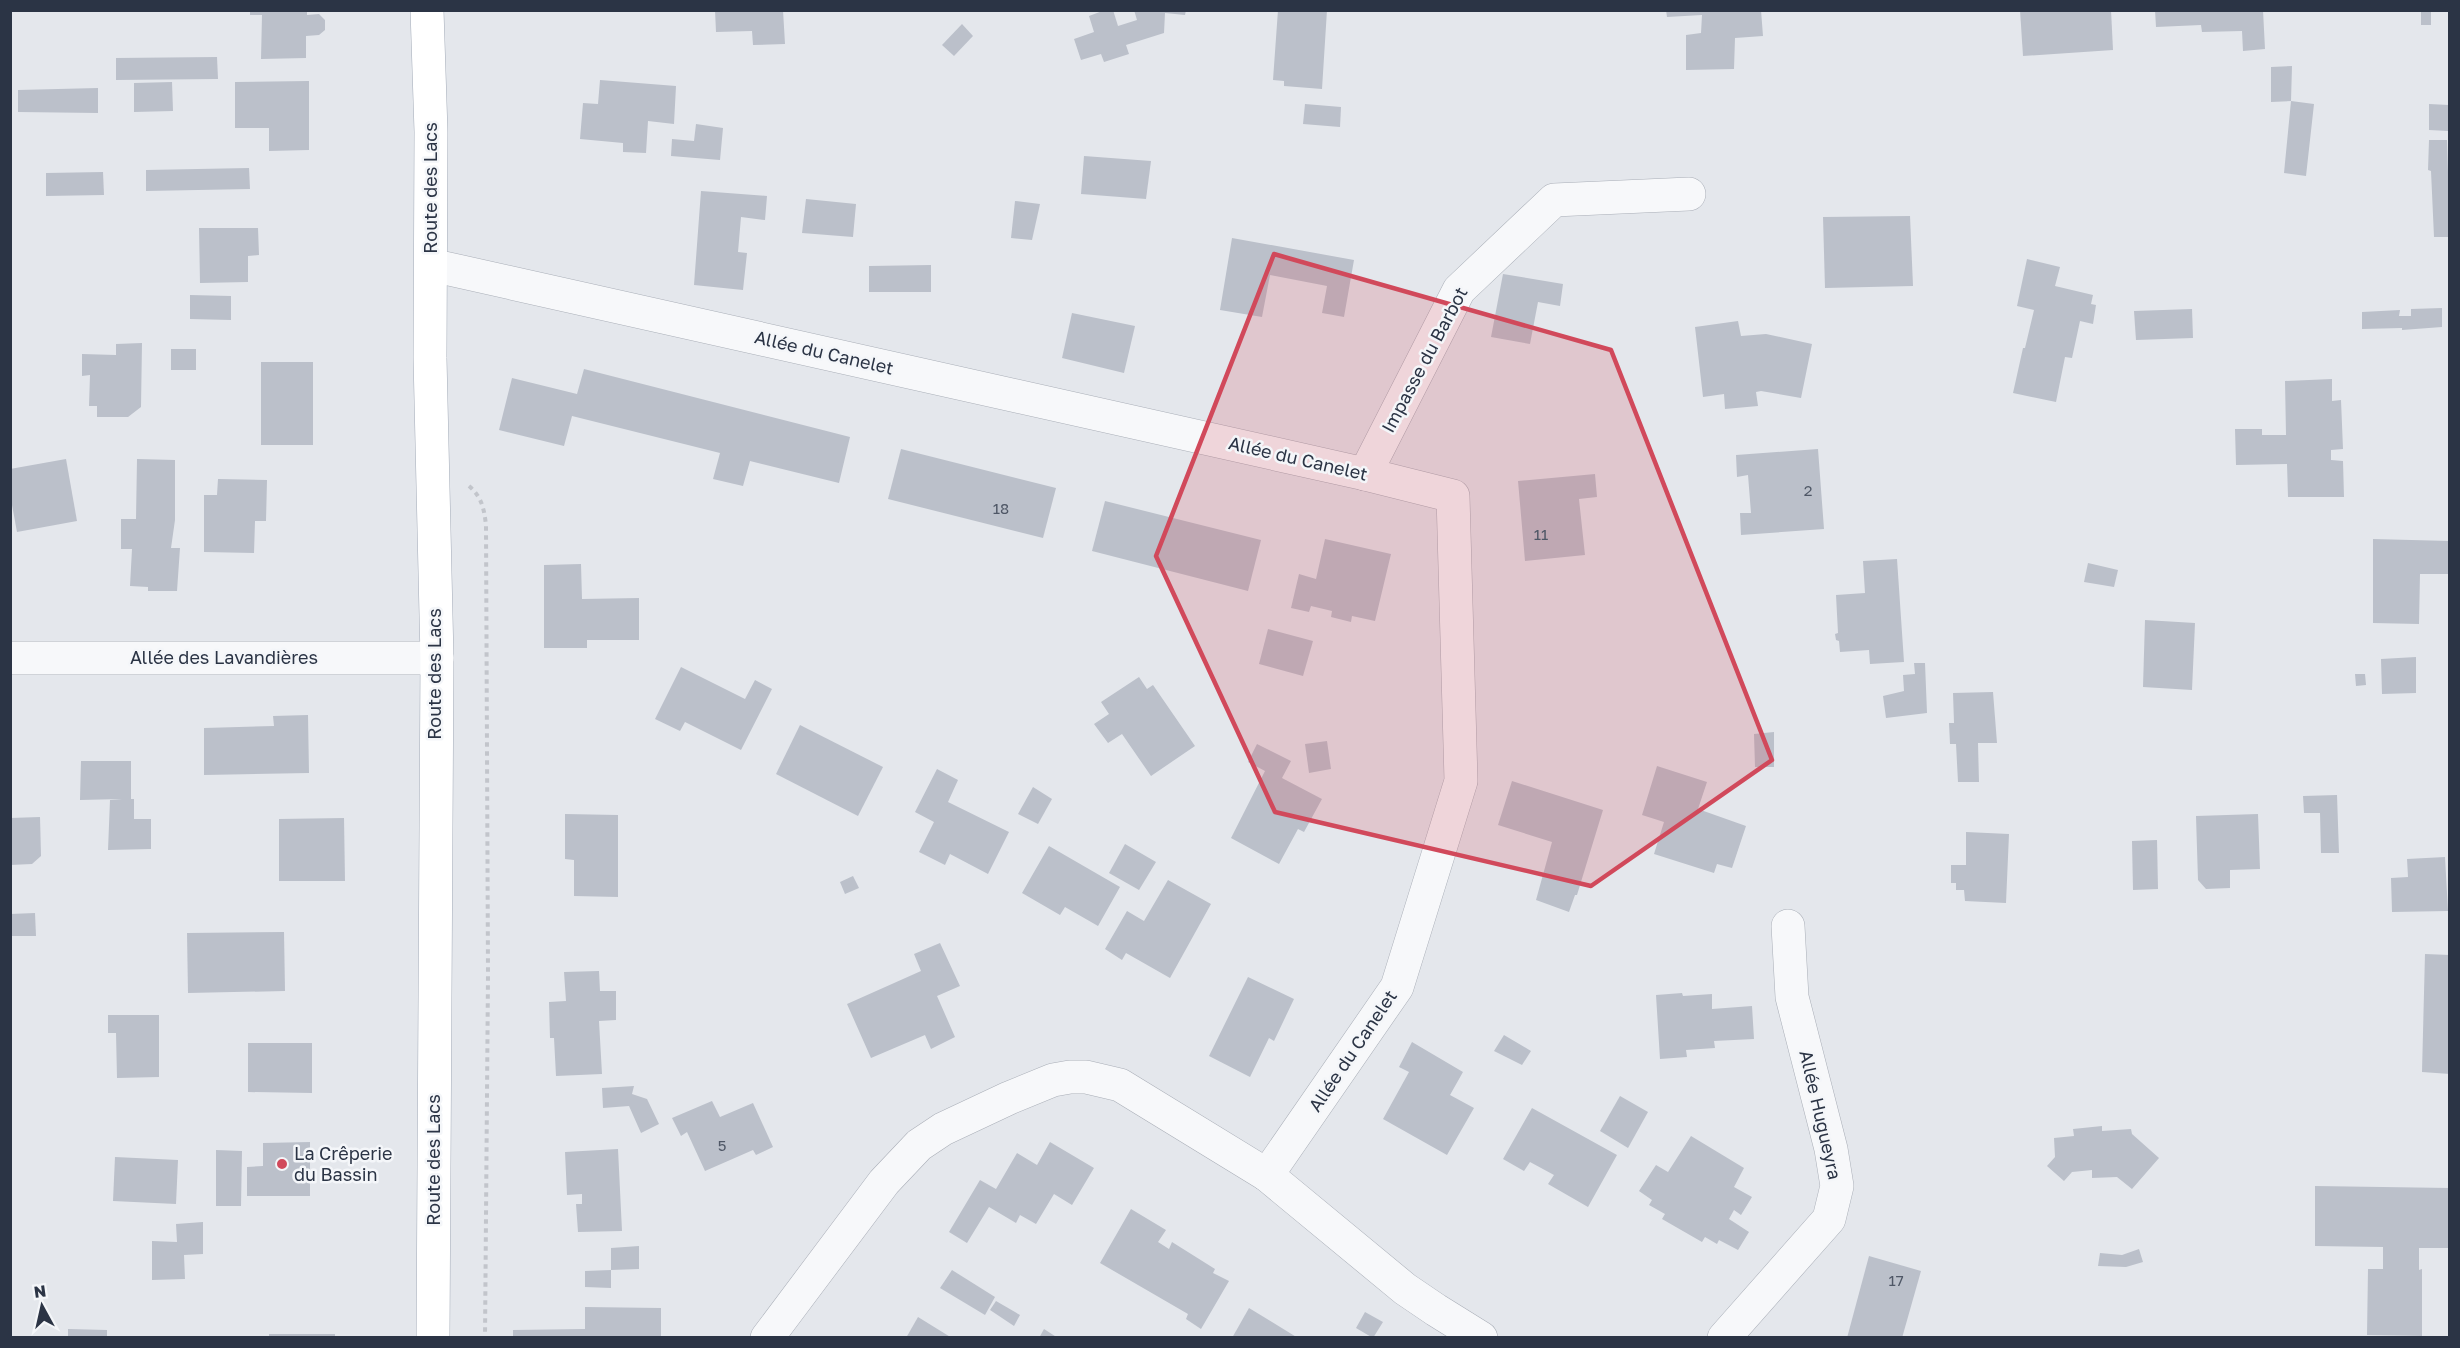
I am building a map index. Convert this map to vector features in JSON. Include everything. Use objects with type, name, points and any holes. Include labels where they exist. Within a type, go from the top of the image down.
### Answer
[{"type":"main road","name":"Route des Lacs","points":[[427,10],[431,132],[430,394],[436,658],[433,1338]]},
{"type":"street","name":"Impasse du Barbot","points":[[1365,474],[1459,290],[1554,200],[1689,194]]},
{"type":"street","name":"Allée du Canelet","points":[[431,265],[1365,474],[1453,496],[1461,781],[1397,987],[1267,1175]]},
{"type":"street","name":"Allée des Lavandières","points":[[10,658],[436,658]]},
{"type":"street","name":"Allée Hugueyra","points":[[1724,1338],[1829,1219],[1837,1186],[1832,1149],[1792,997],[1788,926]]},
{"type":"street","points":[[767,1338],[884,1182],[919,1145],[943,1129],[1053,1080],[1086,1077],[1119,1085],[1267,1175],[1406,1289],[1481,1338]]},
{"type":"highlighted area","points":[[1274,254],[1611,350],[1772,760],[1591,886],[1275,812],[1156,556]]},
{"type":"building","points":[[250,10],[307,10],[307,15],[319,14],[325,20],[325,30],[319,35],[306,36],[306,58],[261,59],[262,15],[250,15]]},
{"type":"building","points":[[715,10],[783,10],[785,44],[753,45],[752,31],[716,32]]},
{"type":"building","points":[[1105,10],[1113,10],[1118,26],[1137,20],[1134,10],[1186,10],[1185,15],[1165,13],[1164,33],[1126,45],[1129,54],[1104,62],[1101,54],[1081,60],[1074,39],[1094,32],[1089,16]]},
{"type":"building","points":[[1278,10],[1327,10],[1322,89],[1284,86],[1284,81],[1273,80]]},
{"type":"building","points":[[1666,10],[1761,10],[1763,36],[1735,38],[1734,69],[1686,70],[1686,35],[1701,33],[1702,15],[1667,17]]},
{"type":"building","points":[[2020,10],[2111,10],[2113,50],[2023,56]]},
{"type":"building","points":[[2155,10],[2263,10],[2265,49],[2243,51],[2242,31],[2202,32],[2201,25],[2156,27]]},
{"type":"building","points":[[2421,10],[2431,10],[2431,25],[2421,25]]},
{"type":"building","points":[[962,24],[973,36],[954,56],[942,45]]},
{"type":"building","points":[[217,57],[218,79],[116,80],[116,58]]},
{"type":"building","points":[[2292,66],[2291,101],[2271,102],[2271,67]]},
{"type":"building","points":[[600,80],[676,86],[674,124],[648,121],[646,153],[623,152],[623,143],[580,139],[583,103],[598,104]]},
{"type":"building","points":[[309,81],[309,150],[269,151],[269,128],[235,128],[235,82]]},
{"type":"building","points":[[172,82],[173,111],[134,112],[134,83]]},
{"type":"building","points":[[98,88],[98,113],[18,112],[18,90]]},
{"type":"building","points":[[2291,101],[2314,104],[2306,176],[2284,173]]},
{"type":"building","points":[[1305,104],[1341,107],[1340,127],[1303,124]]},
{"type":"building","points":[[2429,104],[2449,105],[2448,131],[2429,130]]},
{"type":"building","points":[[696,124],[723,128],[720,160],[671,156],[672,139],[694,141]]},
{"type":"building","points":[[2429,140],[2447,140],[2450,237],[2434,237],[2431,171],[2428,170]]},
{"type":"building","points":[[1084,156],[1151,161],[1146,199],[1081,194]]},
{"type":"building","points":[[249,168],[250,189],[146,191],[146,170]]},
{"type":"building","points":[[103,172],[104,195],[46,196],[46,173]]},
{"type":"building","points":[[701,191],[767,196],[765,220],[741,217],[738,252],[747,253],[743,290],[694,285]]},
{"type":"building","points":[[806,199],[856,204],[853,237],[802,233]]},
{"type":"building","points":[[1015,201],[1040,204],[1032,240],[1011,238]]},
{"type":"building","points":[[1910,216],[1913,286],[1825,288],[1823,217]]},
{"type":"building","points":[[199,228],[258,228],[259,255],[248,256],[248,282],[200,283]]},
{"type":"building","points":[[1232,238],[1354,260],[1344,317],[1322,313],[1327,286],[1270,275],[1262,317],[1220,310]]},
{"type":"building","points":[[2027,259],[2060,267],[2055,286],[2093,295],[2091,304],[2096,305],[2093,324],[2080,321],[2072,358],[2065,357],[2056,402],[2013,393],[2034,310],[2017,306]]},
{"type":"building","points":[[931,265],[931,292],[869,292],[869,266]]},
{"type":"building","points":[[1503,274],[1563,284],[1560,306],[1538,302],[1530,344],[1491,337]]},
{"type":"building","points":[[190,295],[231,296],[231,320],[190,319]]},
{"type":"building","points":[[2442,308],[2442,327],[2402,330],[2402,328],[2362,329],[2362,312],[2400,310],[2399,316],[2411,316],[2411,309]]},
{"type":"building","points":[[2192,309],[2193,338],[2136,340],[2134,311]]},
{"type":"building","points":[[1072,313],[1135,326],[1124,373],[1062,358]]},
{"type":"building","points":[[1738,321],[1741,336],[1766,334],[1812,344],[1801,398],[1761,391],[1756,392],[1758,406],[1725,409],[1724,394],[1703,397],[1695,327]]},
{"type":"building","points":[[142,343],[141,407],[128,417],[97,417],[97,406],[89,406],[90,375],[82,376],[82,354],[116,355],[116,344]]},
{"type":"building","points":[[171,349],[196,349],[196,370],[171,370]]},
{"type":"building","points":[[261,362],[313,362],[313,445],[261,445]]},
{"type":"building","points":[[584,369],[850,437],[839,483],[750,461],[743,486],[713,479],[720,453],[572,416],[564,446],[499,430],[512,378],[577,394]]},
{"type":"building","points":[[2332,379],[2332,401],[2341,400],[2343,449],[2331,450],[2331,460],[2343,461],[2344,497],[2288,497],[2287,464],[2236,465],[2235,429],[2262,429],[2262,435],[2286,435],[2285,381]]},
{"type":"building","points":[[901,449],[1056,488],[1043,538],[888,499]]},
{"type":"building","points":[[1818,449],[1824,529],[1741,535],[1740,513],[1751,513],[1748,475],[1737,477],[1736,455]]},
{"type":"building","points":[[66,459],[77,521],[17,532],[10,494],[10,469]]},
{"type":"building","points":[[137,459],[175,460],[175,520],[171,548],[180,548],[177,591],[148,591],[148,587],[130,586],[132,549],[121,549],[121,519],[136,519]]},
{"type":"building","points":[[1595,474],[1597,497],[1579,499],[1585,555],[1525,561],[1518,481]]},
{"type":"building","points":[[218,479],[267,480],[266,521],[255,521],[254,553],[204,552],[204,495],[217,495]]},
{"type":"building","points":[[1105,501],[1261,540],[1248,591],[1092,551]]},
{"type":"building","points":[[1325,539],[1391,554],[1375,621],[1352,616],[1351,622],[1331,617],[1332,611],[1311,606],[1309,612],[1291,608],[1299,574],[1316,579]]},
{"type":"building","points":[[2373,539],[2450,541],[2450,574],[2420,574],[2419,624],[2373,623]]},
{"type":"building","points":[[1897,559],[1904,662],[1870,664],[1869,650],[1840,652],[1839,641],[1836,640],[1835,634],[1838,633],[1836,595],[1865,593],[1863,561]]},
{"type":"building","points":[[2088,563],[2118,570],[2114,587],[2084,582]]},
{"type":"building","points":[[581,564],[582,599],[639,598],[639,640],[587,640],[587,648],[544,648],[544,565]]},
{"type":"building","points":[[2145,620],[2195,623],[2192,690],[2143,687]]},
{"type":"building","points":[[1268,629],[1313,641],[1303,676],[1259,664]]},
{"type":"building","points":[[2416,657],[2416,693],[2382,694],[2381,659]]},
{"type":"building","points":[[1914,663],[1925,663],[1927,713],[1886,718],[1883,696],[1904,691],[1903,675],[1915,674]]},
{"type":"building","points":[[681,667],[745,699],[755,680],[772,689],[741,750],[685,722],[680,731],[655,719]]},
{"type":"building","points":[[2355,674],[2365,674],[2366,685],[2356,686]]},
{"type":"building","points":[[1139,677],[1147,689],[1153,685],[1195,746],[1151,776],[1122,734],[1108,743],[1094,724],[1109,714],[1101,702]]},
{"type":"building","points":[[1993,692],[1997,743],[1978,743],[1979,782],[1958,782],[1956,744],[1950,744],[1949,723],[1954,723],[1953,693]]},
{"type":"building","points":[[308,715],[309,773],[204,775],[204,728],[274,726],[273,716]]},
{"type":"building","points":[[800,725],[883,767],[858,816],[776,774]]},
{"type":"building","points":[[1774,732],[1774,767],[1755,767],[1754,734]]},
{"type":"building","points":[[1327,741],[1331,769],[1309,773],[1305,744]]},
{"type":"building","points":[[1257,744],[1291,761],[1282,778],[1322,799],[1304,832],[1298,829],[1279,864],[1231,838],[1265,771],[1248,762]]},
{"type":"building","points":[[81,761],[131,761],[131,799],[134,799],[134,819],[151,819],[151,849],[108,850],[110,800],[122,799],[80,800]]},
{"type":"building","points":[[1657,766],[1707,782],[1698,809],[1746,826],[1732,868],[1717,864],[1714,873],[1654,854],[1664,822],[1642,815]]},
{"type":"building","points":[[937,769],[958,780],[948,802],[1009,832],[988,874],[950,854],[945,865],[919,852],[934,822],[915,812]]},
{"type":"building","points":[[1512,781],[1603,810],[1577,895],[1575,895],[1569,912],[1536,900],[1552,842],[1498,825]]},
{"type":"building","points":[[1033,787],[1052,799],[1038,824],[1018,814]]},
{"type":"building","points":[[2337,795],[2339,853],[2321,853],[2320,813],[2304,813],[2303,796]]},
{"type":"building","points":[[565,814],[618,815],[618,897],[574,896],[574,860],[565,859]]},
{"type":"building","points":[[2258,814],[2260,869],[2230,870],[2230,888],[2206,889],[2198,880],[2196,816]]},
{"type":"building","points":[[40,817],[41,856],[32,864],[10,865],[10,818]]},
{"type":"building","points":[[344,818],[345,881],[279,881],[279,819]]},
{"type":"building","points":[[1966,832],[2009,834],[2006,903],[1965,901],[1964,890],[1956,890],[1956,883],[1951,883],[1951,865],[1966,865]]},
{"type":"building","points":[[2157,840],[2158,889],[2133,890],[2132,841]]},
{"type":"building","points":[[1125,844],[1156,862],[1139,890],[1109,873]]},
{"type":"building","points":[[1049,846],[1120,887],[1098,926],[1065,907],[1060,915],[1022,893]]},
{"type":"building","points":[[2445,857],[2448,911],[2392,912],[2391,878],[2408,877],[2407,859]]},
{"type":"building","points":[[853,876],[859,888],[845,894],[840,882]]},
{"type":"building","points":[[1168,880],[1211,904],[1170,978],[1126,953],[1122,960],[1105,949],[1127,911],[1144,921]]},
{"type":"building","points":[[35,913],[36,936],[10,936],[10,914]]},
{"type":"building","points":[[284,932],[285,991],[188,993],[187,933]]},
{"type":"building","points":[[940,943],[960,986],[937,996],[955,1037],[931,1049],[925,1035],[871,1058],[847,1004],[921,971],[914,954]]},
{"type":"building","points":[[2425,954],[2450,955],[2450,1074],[2422,1072]]},
{"type":"building","points":[[599,971],[600,991],[616,991],[616,1020],[599,1021],[602,1074],[556,1076],[554,1038],[550,1038],[549,1002],[566,1001],[564,972]]},
{"type":"building","points":[[1248,977],[1294,999],[1274,1041],[1269,1038],[1250,1077],[1209,1056]]},
{"type":"building","points":[[1682,993],[1683,996],[1712,994],[1712,1009],[1752,1006],[1754,1039],[1714,1041],[1715,1048],[1686,1050],[1687,1057],[1660,1059],[1656,995]]},
{"type":"building","points":[[108,1015],[159,1015],[159,1077],[117,1078],[116,1033],[108,1033]]},
{"type":"building","points":[[1504,1035],[1531,1051],[1522,1065],[1494,1051]]},
{"type":"building","points":[[1412,1042],[1463,1072],[1450,1095],[1474,1108],[1447,1155],[1383,1119],[1409,1072],[1399,1067]]},
{"type":"building","points":[[248,1043],[312,1043],[312,1093],[248,1092]]},
{"type":"building","points":[[634,1086],[632,1094],[647,1099],[659,1124],[641,1133],[629,1106],[603,1108],[602,1088]]},
{"type":"building","points":[[1620,1096],[1648,1112],[1628,1148],[1600,1131]]},
{"type":"building","points":[[712,1101],[720,1117],[753,1103],[773,1147],[756,1155],[753,1150],[705,1171],[687,1132],[681,1136],[672,1118]]},
{"type":"building","points":[[1532,1108],[1617,1155],[1588,1207],[1548,1184],[1554,1175],[1530,1162],[1524,1171],[1503,1159]]},
{"type":"building","points":[[2102,1126],[2102,1131],[2131,1129],[2132,1134],[2159,1158],[2132,1189],[2117,1177],[2092,1178],[2092,1170],[2072,1172],[2064,1181],[2047,1166],[2055,1157],[2054,1138],[2074,1136],[2073,1129]]},
{"type":"building","points":[[1691,1136],[1744,1168],[1734,1187],[1752,1197],[1741,1215],[1734,1210],[1729,1219],[1749,1232],[1738,1250],[1719,1240],[1717,1244],[1705,1237],[1702,1242],[1662,1219],[1665,1214],[1649,1205],[1652,1200],[1639,1191],[1656,1165],[1668,1172]]},
{"type":"building","points":[[310,1142],[310,1196],[247,1196],[247,1167],[263,1166],[263,1143]]},
{"type":"building","points":[[1050,1142],[1094,1168],[1072,1205],[1054,1194],[1036,1224],[1020,1215],[1016,1223],[989,1207],[967,1243],[949,1232],[980,1180],[996,1189],[1017,1153],[1037,1165]]},
{"type":"building","points":[[618,1149],[622,1231],[578,1232],[576,1204],[582,1204],[582,1194],[567,1195],[565,1152]]},
{"type":"building","points":[[216,1150],[242,1151],[241,1206],[216,1206]]},
{"type":"building","points":[[115,1157],[178,1160],[176,1204],[113,1201]]},
{"type":"building","points":[[2315,1186],[2450,1188],[2450,1248],[2419,1248],[2419,1270],[2422,1269],[2422,1336],[2367,1335],[2368,1269],[2383,1269],[2383,1247],[2315,1246]]},
{"type":"building","points":[[1131,1209],[1166,1230],[1158,1242],[1169,1249],[1172,1242],[1215,1269],[1213,1273],[1229,1281],[1201,1329],[1186,1319],[1188,1314],[1100,1263]]},
{"type":"building","points":[[203,1222],[203,1254],[184,1255],[185,1279],[152,1280],[152,1241],[177,1242],[176,1224]]},
{"type":"building","points":[[639,1246],[639,1269],[611,1270],[611,1248]]},
{"type":"building","points":[[2139,1249],[2143,1262],[2126,1267],[2098,1266],[2100,1253],[2122,1255]]},
{"type":"building","points":[[1869,1256],[1921,1271],[1902,1338],[1847,1338]]},
{"type":"building","points":[[611,1270],[611,1288],[585,1287],[585,1271]]},
{"type":"building","points":[[952,1270],[995,1297],[985,1315],[940,1288]]},
{"type":"building","points":[[996,1301],[1020,1315],[1014,1326],[990,1310]]},
{"type":"building","points":[[585,1307],[661,1308],[661,1338],[513,1338],[513,1330],[585,1329]]},
{"type":"building","points":[[1249,1308],[1298,1338],[1232,1338]]},
{"type":"building","points":[[1365,1312],[1383,1322],[1373,1338],[1356,1328]]},
{"type":"building","points":[[918,1317],[952,1338],[906,1338]]},
{"type":"building","points":[[68,1329],[107,1330],[107,1338],[68,1338]]},
{"type":"building","points":[[1044,1329],[1058,1338],[1039,1338]]},
{"type":"building","points":[[269,1334],[335,1334],[335,1338],[269,1338]]},
{"type":"place","name":"La Crêperie du Bassin","points":[[282,1164]]}]
